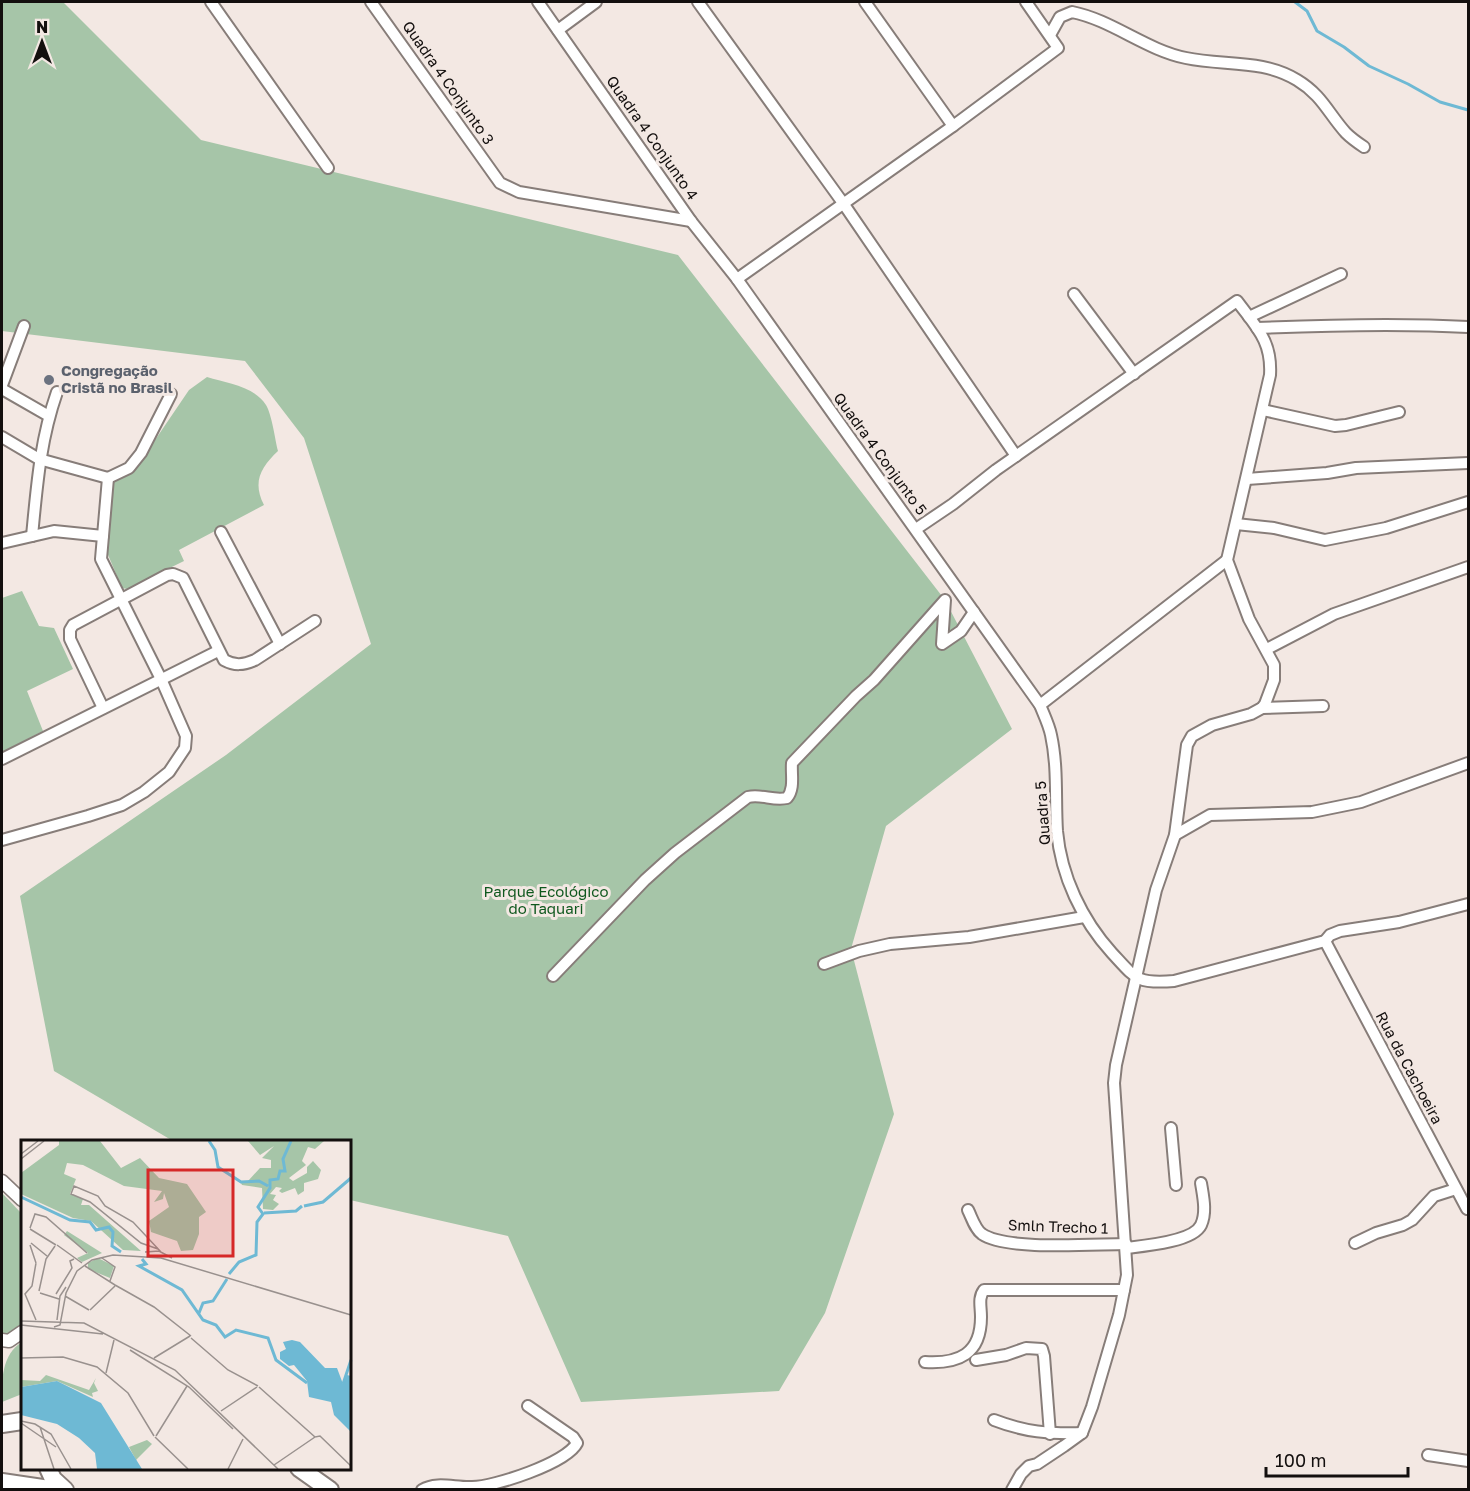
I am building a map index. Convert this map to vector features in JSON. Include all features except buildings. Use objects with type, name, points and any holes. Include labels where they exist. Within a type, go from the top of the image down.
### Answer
[{"type":"main road","points":[[2,1424],[21,1421]]},
{"type":"main road","points":[[49,1470],[53,1479],[65,1490]]},
{"type":"main road","points":[[300,1470],[312,1490]]},
{"type":"main road","points":[[301,1470],[330,1490]]},
{"type":"main road","points":[[2,1482],[56,1490]]},
{"type":"street","points":[[210,2],[328,168]]},
{"type":"street","name":"Quadra 4 Conjunto 3","points":[[371,2],[500,183]]},
{"type":"street","name":"Quadra 4 Conjunto 4","points":[[538,2],[691,221]]},
{"type":"street","points":[[558,30],[596,2]]},
{"type":"street","points":[[698,2],[843,202],[1016,456]]},
{"type":"street","points":[[865,2],[953,126]]},
{"type":"street","points":[[737,279],[953,126],[1058,48],[1026,2]]},
{"type":"street","points":[[1050,35],[1060,17],[1072,12],[1094,19],[1158,49],[1186,58],[1248,64],[1281,71],[1314,91],[1347,133],[1364,147]]},
{"type":"street","name":"Quadra 4 Conjunto 4","points":[[500,183],[519,192],[691,221]]},
{"type":"street","name":"Quadra 4 Conjunto 5","points":[[691,221],[737,279],[916,529],[1238,301],[1249,317]]},
{"type":"street","points":[[1262,708],[1271,690],[1274,665],[1249,619],[1227,560],[1270,375],[1271,363],[1267,342],[1249,317],[1341,274]]},
{"type":"street","points":[[1074,294],[1134,374]]},
{"type":"street","points":[[1257,328],[1356,324],[1468,327]]},
{"type":"street","points":[[24,326],[2,387],[49,416]]},
{"type":"street","points":[[32,536],[39,459],[57,392]]},
{"type":"street","points":[[2,437],[39,459],[108,478],[129,468],[141,453],[171,394]]},
{"type":"street","points":[[1263,410],[1335,426],[1399,412]]},
{"type":"street","points":[[1247,479],[1327,473],[1356,468],[1468,463]]},
{"type":"street","points":[[2,840],[122,805],[144,792],[169,772],[185,748],[186,736],[161,679],[101,559],[108,478]]},
{"type":"street","points":[[1236,524],[1274,528],[1325,540],[1386,528],[1468,502]]},
{"type":"street","name":"Quadra 5","points":[[916,529],[1040,705],[1051,735],[1057,787],[1057,830],[1067,875],[1084,917],[1100,940],[1135,979]]},
{"type":"street","points":[[2,543],[54,531],[103,536]]},
{"type":"street","points":[[221,532],[280,644]]},
{"type":"street","points":[[1040,705],[1227,560]]},
{"type":"street","points":[[1267,649],[1334,614],[1468,567]]},
{"type":"street","points":[[103,708],[70,639],[70,630],[73,625],[167,575],[179,575],[187,584],[218,651],[224,660],[232,664],[244,664],[264,656],[315,621]]},
{"type":"street","points":[[553,976],[645,880],[675,853],[748,797],[760,795],[775,799],[787,798],[792,786],[792,763],[874,680],[945,600],[942,644],[961,631],[974,612]]},
{"type":"street","points":[[2,759],[218,651]]},
{"type":"street","points":[[1012,1490],[1021,1474],[1029,1466],[1065,1446],[1082,1433],[1109,1350],[1124,1290],[1127,1275],[1126,1246],[1114,1083],[1116,1065],[1156,890],[1175,836],[1181,800],[1184,758],[1189,741],[1192,736],[1212,725],[1251,714],[1262,708],[1323,706]]},
{"type":"street","points":[[1175,836],[1210,815],[1312,812],[1361,802],[1468,763]]},
{"type":"street","points":[[1135,979],[1155,982],[1174,981],[1325,941],[1330,935],[1340,931],[1399,922],[1468,903]]},
{"type":"street","points":[[824,964],[859,951],[890,944],[969,937],[1084,917]]},
{"type":"street","name":"Rua da Cachoeira","points":[[1325,941],[1467,1209]]},
{"type":"street","points":[[1171,1128],[1176,1185]]},
{"type":"street","points":[[2,1181],[21,1199]]},
{"type":"street","name":"Smln Trecho 1","points":[[968,1210],[978,1230],[984,1235],[1012,1243],[1126,1246],[1168,1242],[1188,1236],[1199,1229],[1204,1207],[1201,1183]]},
{"type":"street","points":[[1355,1243],[1389,1228],[1403,1225],[1412,1220],[1434,1196],[1456,1190]]},
{"type":"street","points":[[925,1362],[952,1362],[967,1353],[977,1342],[981,1334],[980,1297],[984,1290],[1124,1290]]},
{"type":"street","points":[[2,1340],[9,1341],[21,1333]]},
{"type":"street","points":[[976,1360],[1006,1355],[1026,1348],[1042,1349],[1050,1434]]},
{"type":"street","points":[[422,1490],[430,1486],[473,1487],[496,1483],[546,1465],[573,1450],[577,1443],[573,1437],[528,1406]]},
{"type":"street","points":[[994,1420],[1027,1431],[1050,1434],[1082,1433]]},
{"type":"street","points":[[1428,1455],[1468,1461]]},
{"type":"green space","name":"Parque Ecológico do Taquari","points":[[2,2],[63,2],[201,140],[678,255],[945,600],[1012,729],[886,826],[851,949],[894,1114],[825,1313],[779,1391],[581,1402],[508,1236],[351,1200],[351,1140],[171,1140],[54,1071],[20,896],[226,755],[371,644],[304,438],[245,361],[2,331]]},
{"type":"green space","points":[[207,377],[247,389],[261,399],[268,409],[278,451],[260,475],[260,497],[264,505],[179,550],[184,561],[127,589],[122,588],[106,550],[113,483],[134,471],[189,390]]},
{"type":"green space","points":[[22,591],[39,626],[54,628],[73,669],[27,691],[43,731],[2,752],[2,598]]},
{"type":"green space","points":[[2,1193],[21,1213],[21,1325],[13,1331],[2,1333]]},
{"type":"green space","points":[[21,1343],[21,1394],[2,1402],[4,1369],[15,1347]]},
{"type":"waterway","points":[[1295,2],[1307,11],[1317,31],[1344,47],[1369,66],[1440,102],[1468,110]]},
{"type":"place","name":"Congregação Cristã no Brasil","points":[[49,380]]}]
